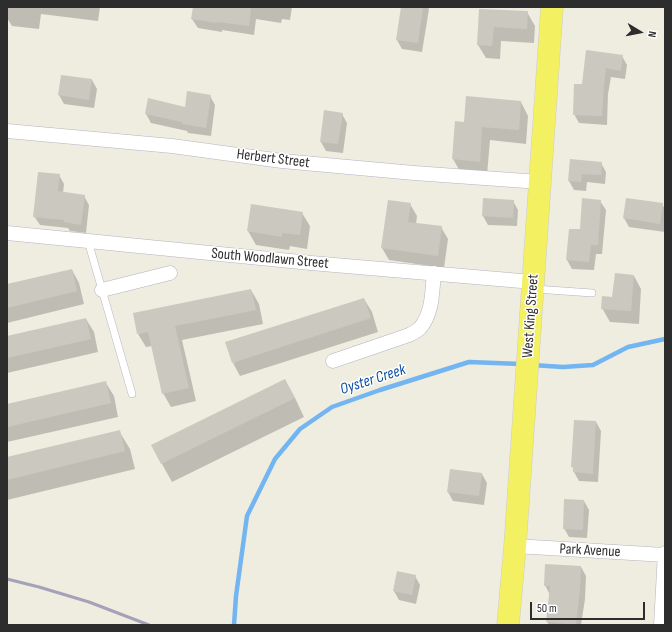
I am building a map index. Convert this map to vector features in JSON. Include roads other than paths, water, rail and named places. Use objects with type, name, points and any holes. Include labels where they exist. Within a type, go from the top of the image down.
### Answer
[{"type":"main road","name":"West King Street","points":[[508,625],[515,546],[552,7]]},
{"type":"street","name":"Herbert Street","points":[[7,131],[172,146],[297,162],[414,173],[540,182]]},
{"type":"street","name":"South Woodlawn Street","points":[[7,233],[434,273],[533,286]]},
{"type":"street","points":[[102,290],[170,273]]},
{"type":"street","points":[[333,361],[409,335],[419,329],[426,320],[431,305],[434,273]]},
{"type":"street","name":"Park Avenue","points":[[515,546],[665,554]]},
{"type":"street","points":[[661,625],[665,554]]},
{"type":"lane","points":[[88,241],[132,394]]},
{"type":"lane","points":[[533,286],[592,293]]},
{"type":"waterway","name":"Oyster Creek","points":[[532,365],[563,367],[593,365],[628,347],[665,339]]},
{"type":"waterway","name":"Oyster Creek","points":[[234,625],[236,596],[247,516],[275,459],[300,429],[332,407],[469,362],[521,364]]},
{"type":"railway","points":[[7,579],[89,602],[149,625]]}]
